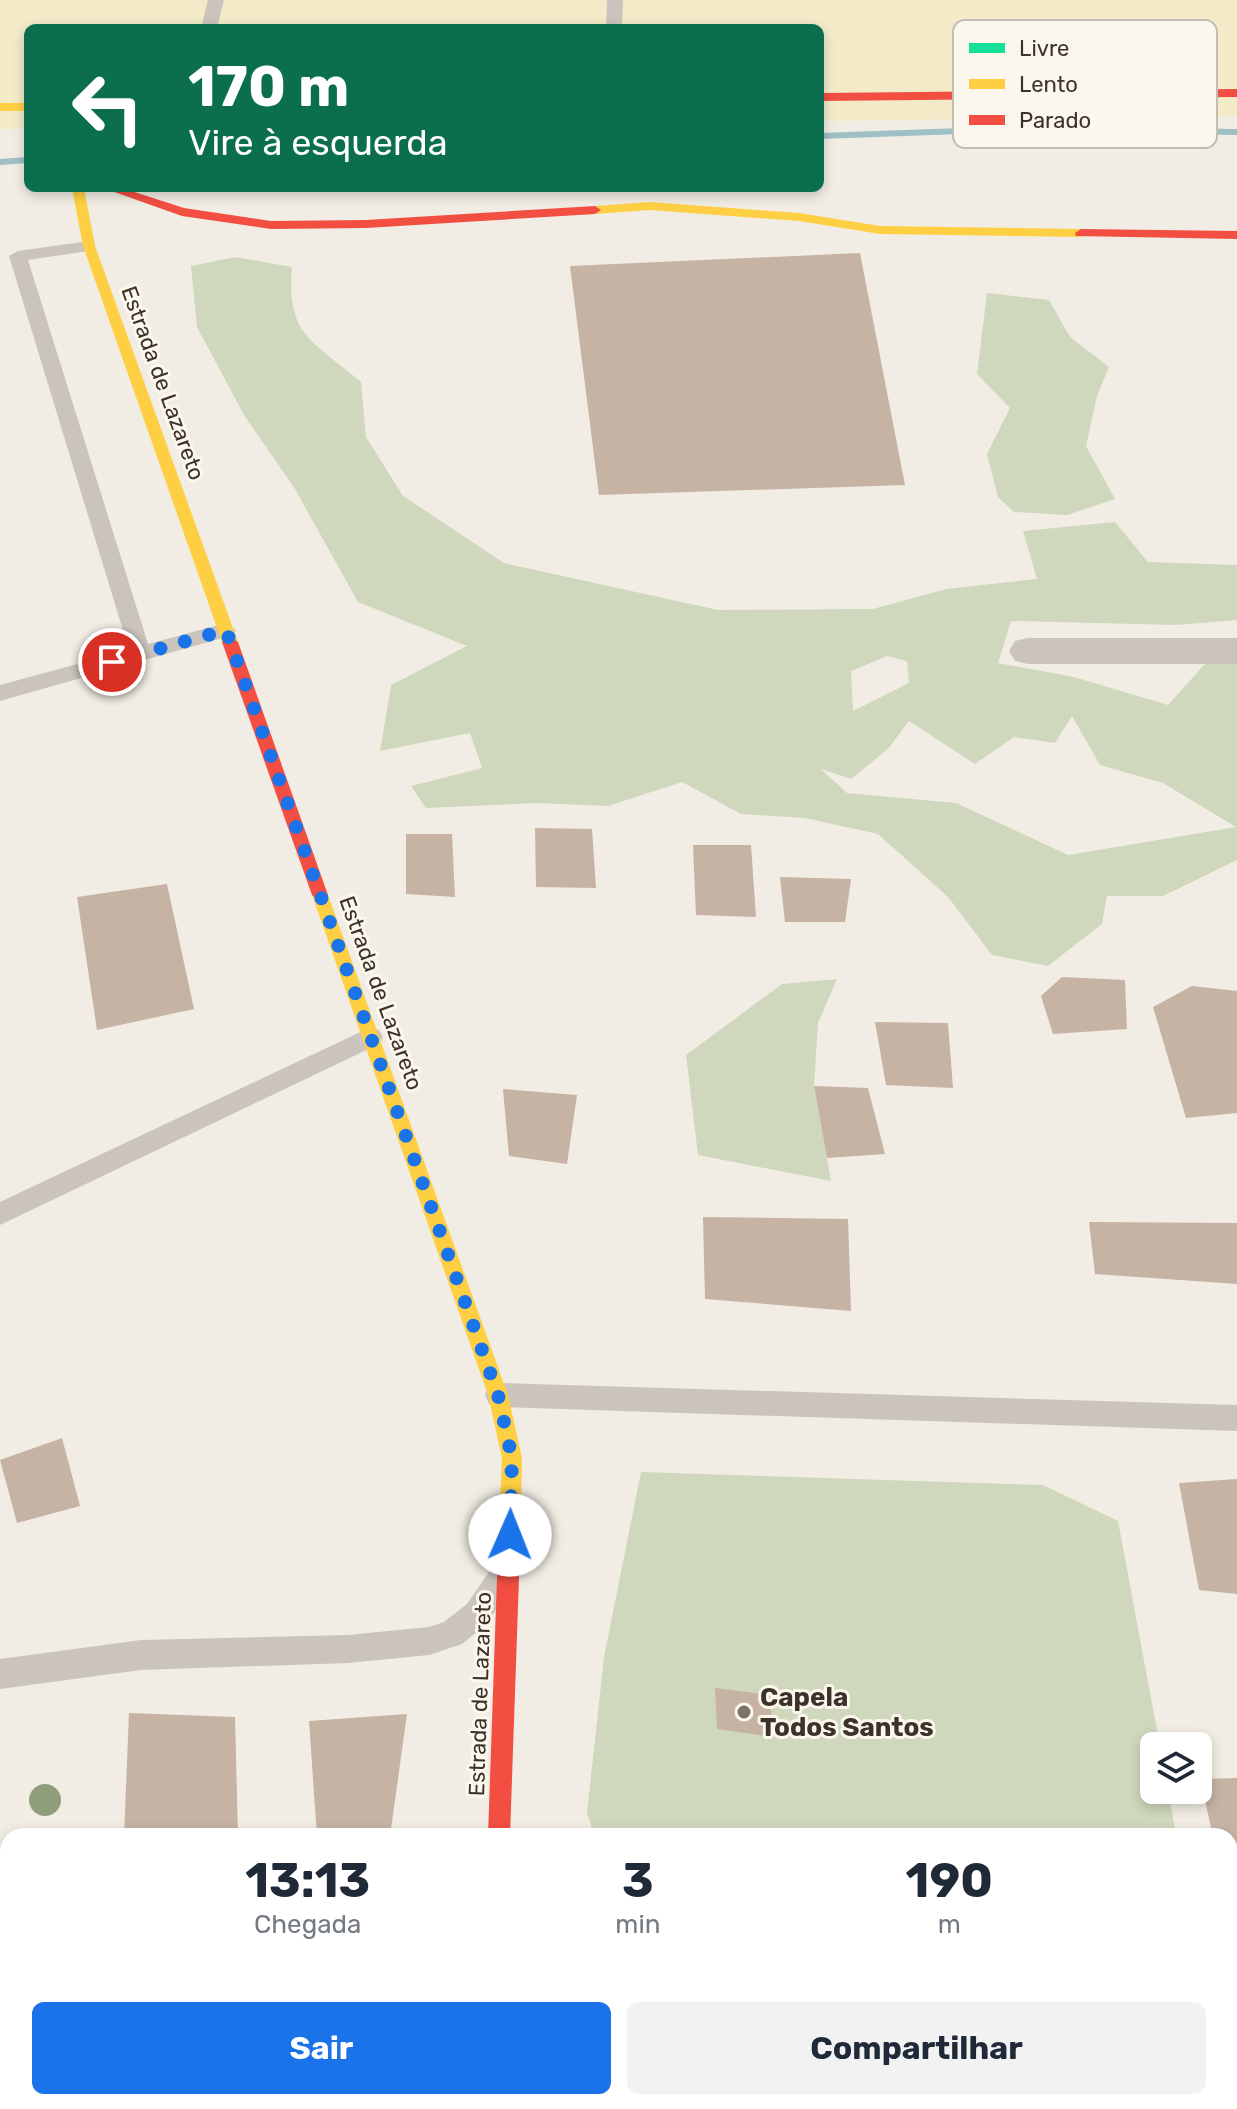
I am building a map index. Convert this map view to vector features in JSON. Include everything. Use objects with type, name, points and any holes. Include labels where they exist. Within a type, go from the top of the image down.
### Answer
[{"type":"street","points":[[1217,93],[1237,93]]},
{"type":"street","points":[[824,97],[953,96]]},
{"type":"street","points":[[0,107],[24,107]]},
{"type":"street","name":"Estrada de Lazareto","points":[[79,192],[89,246],[498,1395],[512,1458],[499,1828]]},
{"type":"street","points":[[121,192],[182,212],[271,225],[366,224],[650,206],[799,217],[880,230],[1237,235]]},
{"type":"street","points":[[1028,651],[1237,651]]},
{"type":"lane","points":[[210,24],[216,0]]},
{"type":"lane","points":[[614,24],[615,0]]},
{"type":"lane","points":[[89,246],[6,256],[141,654]]},
{"type":"lane","points":[[0,693],[226,630]]},
{"type":"lane","points":[[0,1214],[371,1037]]},
{"type":"lane","points":[[498,1395],[1237,1418]]},
{"type":"lane","points":[[0,1674],[141,1655],[348,1649],[429,1641],[452,1634],[477,1614],[494,1594],[510,1561]]},
{"type":"green space","points":[[235,257],[292,267],[291,290],[299,323],[316,346],[361,382],[366,437],[403,496],[504,563],[718,610],[873,609],[946,589],[1037,579],[1023,531],[1115,522],[1148,562],[1237,565],[1237,620],[1176,625],[1011,621],[998,663],[1074,677],[1168,705],[1204,665],[1237,647],[1237,860],[1163,896],[1107,896],[1102,924],[1048,966],[992,955],[948,897],[878,834],[805,818],[741,814],[682,782],[608,806],[536,803],[426,808],[411,786],[482,768],[470,733],[380,751],[391,685],[467,646],[358,602],[295,489],[244,415],[197,327],[191,266]],"holes":[[[887,656],[907,661],[909,683],[853,711],[851,671]],[[1072,716],[1100,765],[1163,783],[1236,827],[1068,855],[956,803],[847,793],[821,769],[851,779],[888,749],[909,721],[975,764],[1014,737],[1055,743]]]},
{"type":"green space","points":[[987,293],[1049,300],[1070,337],[1109,367],[1097,396],[1086,446],[1115,499],[1067,515],[1014,512],[998,497],[987,454],[1010,408],[977,374]]},
{"type":"green space","points":[[837,979],[818,1023],[814,1086],[831,1181],[698,1155],[686,1055],[782,984]]},
{"type":"green space","points":[[641,1472],[1043,1485],[1118,1521],[1157,1732],[1140,1732],[1140,1804],[1171,1804],[1175,1828],[592,1828],[587,1813],[604,1657]]},
{"type":"sand","points":[[0,0],[1237,0],[1237,116],[1217,116],[1217,20],[953,20],[953,119],[824,121],[824,24],[24,24],[24,129],[0,129]]},
{"type":"building","points":[[860,253],[905,485],[599,495],[570,266]]},
{"type":"building","points":[[535,828],[592,829],[596,888],[536,887]]},
{"type":"building","points":[[406,834],[452,834],[455,897],[406,894]]},
{"type":"building","points":[[693,845],[751,845],[756,917],[696,915]]},
{"type":"building","points":[[780,877],[851,879],[845,922],[785,922]]},
{"type":"building","points":[[167,884],[194,1009],[97,1030],[77,897]]},
{"type":"building","points":[[1062,977],[1125,980],[1127,1029],[1053,1034],[1041,996]]},
{"type":"building","points":[[1192,986],[1237,991],[1237,1113],[1186,1118],[1153,1007]]},
{"type":"building","points":[[875,1022],[948,1023],[953,1088],[886,1085]]},
{"type":"building","points":[[814,1086],[868,1088],[885,1154],[827,1158]]},
{"type":"building","points":[[503,1089],[577,1095],[567,1164],[509,1156]]},
{"type":"building","points":[[703,1217],[848,1219],[851,1311],[705,1299]]},
{"type":"building","points":[[1089,1222],[1237,1223],[1237,1284],[1095,1274]]},
{"type":"building","points":[[62,1438],[80,1506],[17,1523],[0,1460]]},
{"type":"building","points":[[1237,1479],[1237,1594],[1199,1590],[1179,1483]]},
{"type":"building","name":"Capela Todos Santos","points":[[715,1688],[770,1695],[773,1737],[717,1729]]},
{"type":"building","points":[[129,1713],[235,1717],[238,1828],[124,1828]]},
{"type":"building","points":[[407,1714],[391,1828],[316,1828],[309,1721]]},
{"type":"building","points":[[1237,1778],[1237,1828],[1211,1828],[1206,1804],[1212,1804],[1212,1779]]},
{"type":"waterway","points":[[824,136],[953,131]]},
{"type":"waterway","points":[[1217,132],[1237,132]]},
{"type":"waterway","points":[[0,162],[24,160]]},
{"type":"traffic: slow","points":[[0,107],[24,107]]},
{"type":"traffic: slow","points":[[79,192],[89,246],[230,642]]},
{"type":"traffic: slow","points":[[595,210],[650,206],[799,217],[880,230],[1081,233]]},
{"type":"traffic: slow","points":[[320,895],[498,1395],[512,1458],[509,1549]]},
{"type":"traffic: jam","points":[[1217,93],[1237,93]]},
{"type":"traffic: jam","points":[[824,97],[953,96]]},
{"type":"traffic: jam","points":[[121,192],[182,212],[271,225],[366,224],[595,210]]},
{"type":"traffic: jam","points":[[1081,233],[1237,235]]},
{"type":"traffic: jam","points":[[230,642],[320,895]]},
{"type":"traffic: jam","points":[[499,1828],[509,1549]]},
{"type":"place","name":"Capela Todos Santos","points":[[744,1712]]},
{"type":"route","points":[[112,662],[226,630],[498,1395],[512,1458],[510,1535]]}]
